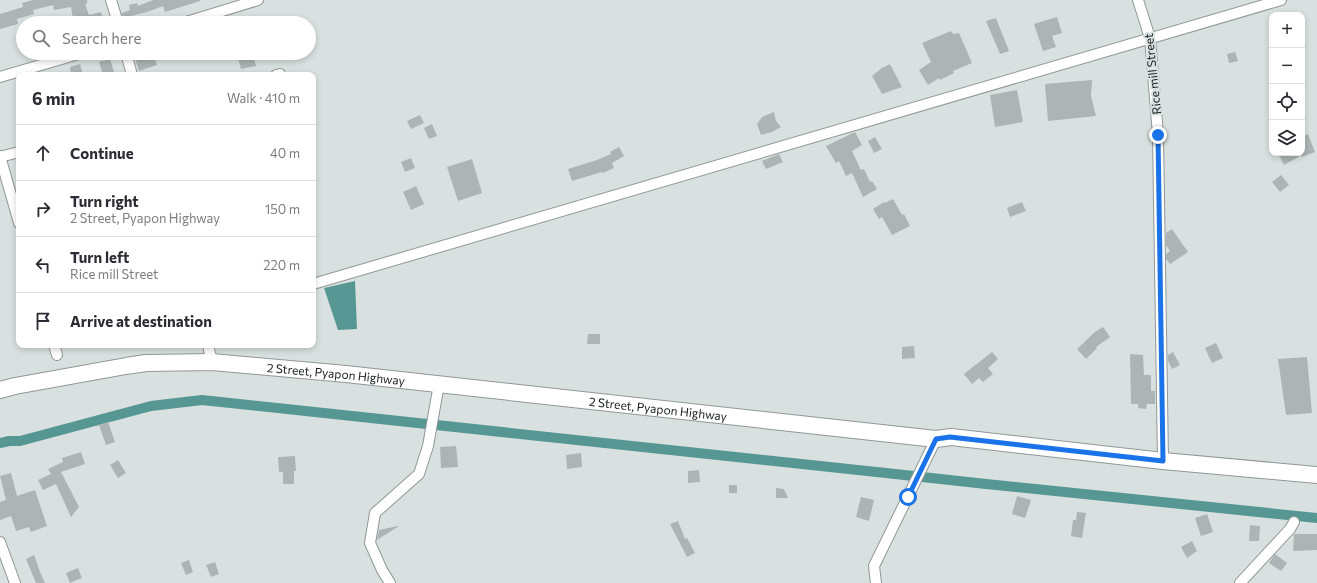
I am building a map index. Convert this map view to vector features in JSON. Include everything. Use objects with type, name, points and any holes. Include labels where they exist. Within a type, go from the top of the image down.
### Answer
[{"type":"main road","name":"2 Street, Pyapon Highway","points":[[0,390],[15,386],[146,363],[212,362],[439,384],[936,439],[950,437],[1163,461],[1317,475]]},
{"type":"street","points":[[111,0],[116,16]]},
{"type":"street","points":[[206,16],[258,0]]},
{"type":"street","name":"Rice mill Street","points":[[1138,0],[1150,38],[1158,135],[1163,461]]},
{"type":"street","points":[[316,283],[1281,0]]},
{"type":"street","points":[[17,72],[58,60]]},
{"type":"street","points":[[128,60],[131,72]]},
{"type":"street","points":[[0,77],[16,72]]},
{"type":"street","points":[[16,153],[0,157],[16,213]]},
{"type":"street","points":[[55,348],[57,355]]},
{"type":"street","points":[[209,348],[212,362]]},
{"type":"street","points":[[390,583],[382,570],[370,543],[375,514],[419,474],[428,446],[439,384]]},
{"type":"street","points":[[876,583],[874,566],[936,439]]},
{"type":"street","points":[[1240,583],[1290,529],[1294,522]]},
{"type":"street","points":[[0,542],[15,583]]},
{"type":"water","points":[[355,281],[357,329],[338,330],[324,288]]},
{"type":"building","points":[[33,0],[87,0],[87,4],[85,4],[89,15],[101,12],[102,16],[72,16],[71,7],[54,10],[53,5],[33,10],[34,14],[27,16],[16,16],[16,25],[0,29],[0,14],[23,7],[22,3]]},
{"type":"building","points":[[153,0],[200,0],[165,12],[163,6],[131,16],[123,16],[122,13],[130,10],[129,5],[137,3],[138,6]]},
{"type":"building","points":[[1057,17],[1062,33],[1052,36],[1056,47],[1043,51],[1034,24]]},
{"type":"building","points":[[996,18],[1009,51],[1000,54],[986,21]]},
{"type":"building","points":[[951,31],[953,34],[959,33],[972,63],[953,71],[954,73],[940,80],[939,78],[928,85],[919,70],[931,62],[922,43]]},
{"type":"building","points":[[1235,52],[1238,61],[1229,63],[1227,54]]},
{"type":"building","points":[[110,60],[114,72],[102,72],[99,62]]},
{"type":"building","points":[[136,60],[155,60],[157,65],[139,71]]},
{"type":"building","points":[[239,60],[254,60],[256,66],[241,69]]},
{"type":"building","points":[[80,64],[82,72],[71,72],[70,67]]},
{"type":"building","points":[[890,64],[902,87],[882,94],[872,76]]},
{"type":"building","points":[[1092,80],[1091,96],[1096,116],[1048,121],[1045,84]]},
{"type":"building","points":[[1017,90],[1023,122],[995,127],[990,95]]},
{"type":"building","points":[[774,112],[776,121],[781,127],[772,132],[761,135],[757,124],[762,117]]},
{"type":"building","points":[[420,115],[424,123],[411,129],[407,121]]},
{"type":"building","points":[[432,124],[437,136],[429,139],[424,128]]},
{"type":"building","points":[[855,132],[862,145],[852,151],[861,170],[864,169],[870,182],[872,181],[877,189],[863,197],[852,173],[846,176],[839,161],[836,163],[826,146]]},
{"type":"building","points":[[1308,134],[1315,152],[1305,156],[1305,136]]},
{"type":"building","points":[[875,137],[882,149],[874,153],[868,141]]},
{"type":"building","points":[[619,147],[624,156],[612,163],[614,168],[603,173],[602,172],[572,181],[568,169],[611,154],[610,152]]},
{"type":"building","points":[[779,154],[783,162],[766,169],[762,161]]},
{"type":"building","points":[[1280,156],[1300,156],[1284,165]]},
{"type":"building","points":[[411,158],[415,168],[405,172],[401,162]]},
{"type":"building","points":[[472,159],[482,193],[458,201],[447,167]]},
{"type":"building","points":[[1281,175],[1289,185],[1280,192],[1272,182]]},
{"type":"building","points":[[416,186],[424,204],[411,210],[403,192]]},
{"type":"building","points":[[893,199],[902,215],[904,214],[910,226],[892,235],[882,217],[879,219],[873,209],[884,202],[885,203]]},
{"type":"building","points":[[1022,202],[1026,211],[1010,217],[1007,208]]},
{"type":"building","points":[[1172,229],[1188,252],[1170,264],[1166,259],[1166,254],[1170,251],[1166,245],[1166,233]]},
{"type":"building","points":[[1103,327],[1110,337],[1096,347],[1097,348],[1086,359],[1077,349],[1095,332]]},
{"type":"building","points":[[588,334],[600,334],[600,344],[587,344]]},
{"type":"building","points":[[1216,343],[1223,358],[1212,363],[1205,348]]},
{"type":"building","points":[[914,346],[915,358],[902,359],[902,347]]},
{"type":"building","points":[[992,352],[998,359],[988,368],[993,374],[983,382],[979,378],[972,384],[964,374]]},
{"type":"building","points":[[1173,352],[1180,365],[1172,369],[1168,361],[1168,355]]},
{"type":"building","points":[[1130,354],[1143,355],[1144,375],[1151,375],[1151,391],[1155,391],[1155,404],[1147,404],[1146,409],[1138,408],[1138,404],[1131,404]]},
{"type":"building","points":[[1307,357],[1312,413],[1286,415],[1278,359]]},
{"type":"building","points":[[108,422],[115,442],[106,445],[99,425]]},
{"type":"building","points":[[456,446],[458,467],[441,468],[440,447]]},
{"type":"building","points":[[81,452],[85,464],[61,472],[79,507],[71,517],[56,484],[43,490],[38,480],[51,474],[48,469],[63,462],[62,458]]},
{"type":"building","points":[[581,453],[582,467],[567,469],[566,455]]},
{"type":"building","points":[[295,456],[296,471],[294,471],[294,484],[283,484],[283,472],[279,472],[278,457]]},
{"type":"building","points":[[118,460],[126,473],[118,478],[110,465]]},
{"type":"building","points":[[699,470],[700,482],[688,483],[688,471]]},
{"type":"building","points":[[11,473],[17,496],[35,490],[47,526],[31,532],[29,527],[16,531],[11,516],[0,520],[0,502],[6,500],[0,476]]},
{"type":"building","points":[[729,485],[737,485],[737,493],[729,493]]},
{"type":"building","points":[[776,488],[784,489],[788,498],[776,498]]},
{"type":"building","points":[[1017,496],[1031,500],[1025,518],[1012,514]]},
{"type":"building","points":[[861,497],[874,500],[869,521],[856,517]]},
{"type":"building","points":[[1077,512],[1086,513],[1082,538],[1071,536],[1073,520],[1076,520]]},
{"type":"building","points":[[1207,514],[1213,532],[1201,536],[1195,518]]},
{"type":"building","points":[[678,521],[685,539],[687,538],[695,553],[687,557],[670,524]]},
{"type":"building","points":[[1250,525],[1260,526],[1259,541],[1249,541]]},
{"type":"building","points":[[399,526],[377,540],[379,530]]},
{"type":"building","points":[[1294,534],[1317,534],[1317,550],[1293,551]]},
{"type":"building","points":[[1192,541],[1197,551],[1187,558],[1181,547]]},
{"type":"building","points":[[1275,554],[1287,563],[1281,571],[1269,563]]},
{"type":"building","points":[[34,555],[45,583],[36,583],[26,559]]},
{"type":"building","points":[[189,560],[193,572],[186,575],[181,563]]},
{"type":"building","points":[[215,562],[219,574],[211,577],[206,565]]},
{"type":"building","points":[[78,568],[82,578],[70,583],[66,573]]},
{"type":"waterway","points":[[0,443],[20,441],[151,406],[202,400],[1317,518]]},
{"type":"route","points":[[908,497],[936,439],[950,437],[1163,461],[1158,135]]}]
